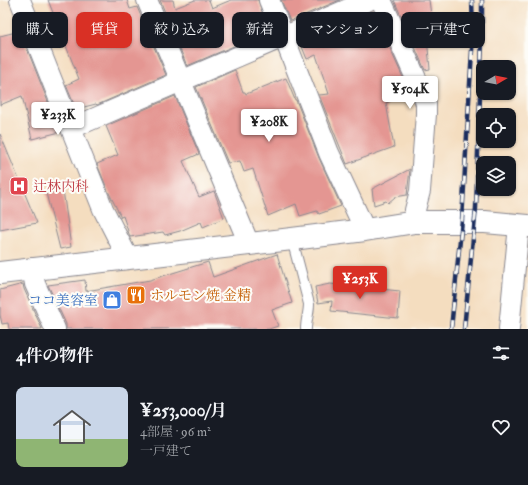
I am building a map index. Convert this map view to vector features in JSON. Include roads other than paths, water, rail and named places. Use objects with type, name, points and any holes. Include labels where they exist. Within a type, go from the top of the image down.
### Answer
[{"type":"street","points":[[20,0],[103,209],[128,258]]},
{"type":"street","points":[[147,0],[249,244]]},
{"type":"street","points":[[269,0],[274,12]]},
{"type":"street","points":[[288,35],[369,0]]},
{"type":"street","points":[[380,0],[423,94],[426,104],[420,191],[415,210],[415,222]]},
{"type":"street","points":[[288,47],[329,153],[365,230]]},
{"type":"street","points":[[72,128],[258,48]]},
{"type":"street","points":[[0,272],[292,239],[415,222],[485,222],[523,225],[509,329]]},
{"type":"street","points":[[32,268],[36,284],[55,329]]},
{"type":"lane","points":[[292,239],[309,304],[306,329]]},
{"type":"railway","points":[[451,329],[462,220],[473,33],[472,0]]},
{"type":"railway","points":[[464,329],[476,208],[482,0]]},
{"type":"place","name":"辻林内科","points":[[19,186]]},
{"type":"place","name":"ホルモン焼 金精","points":[[136,295]]},
{"type":"place","name":"ココ美容室","points":[[112,300]]}]
